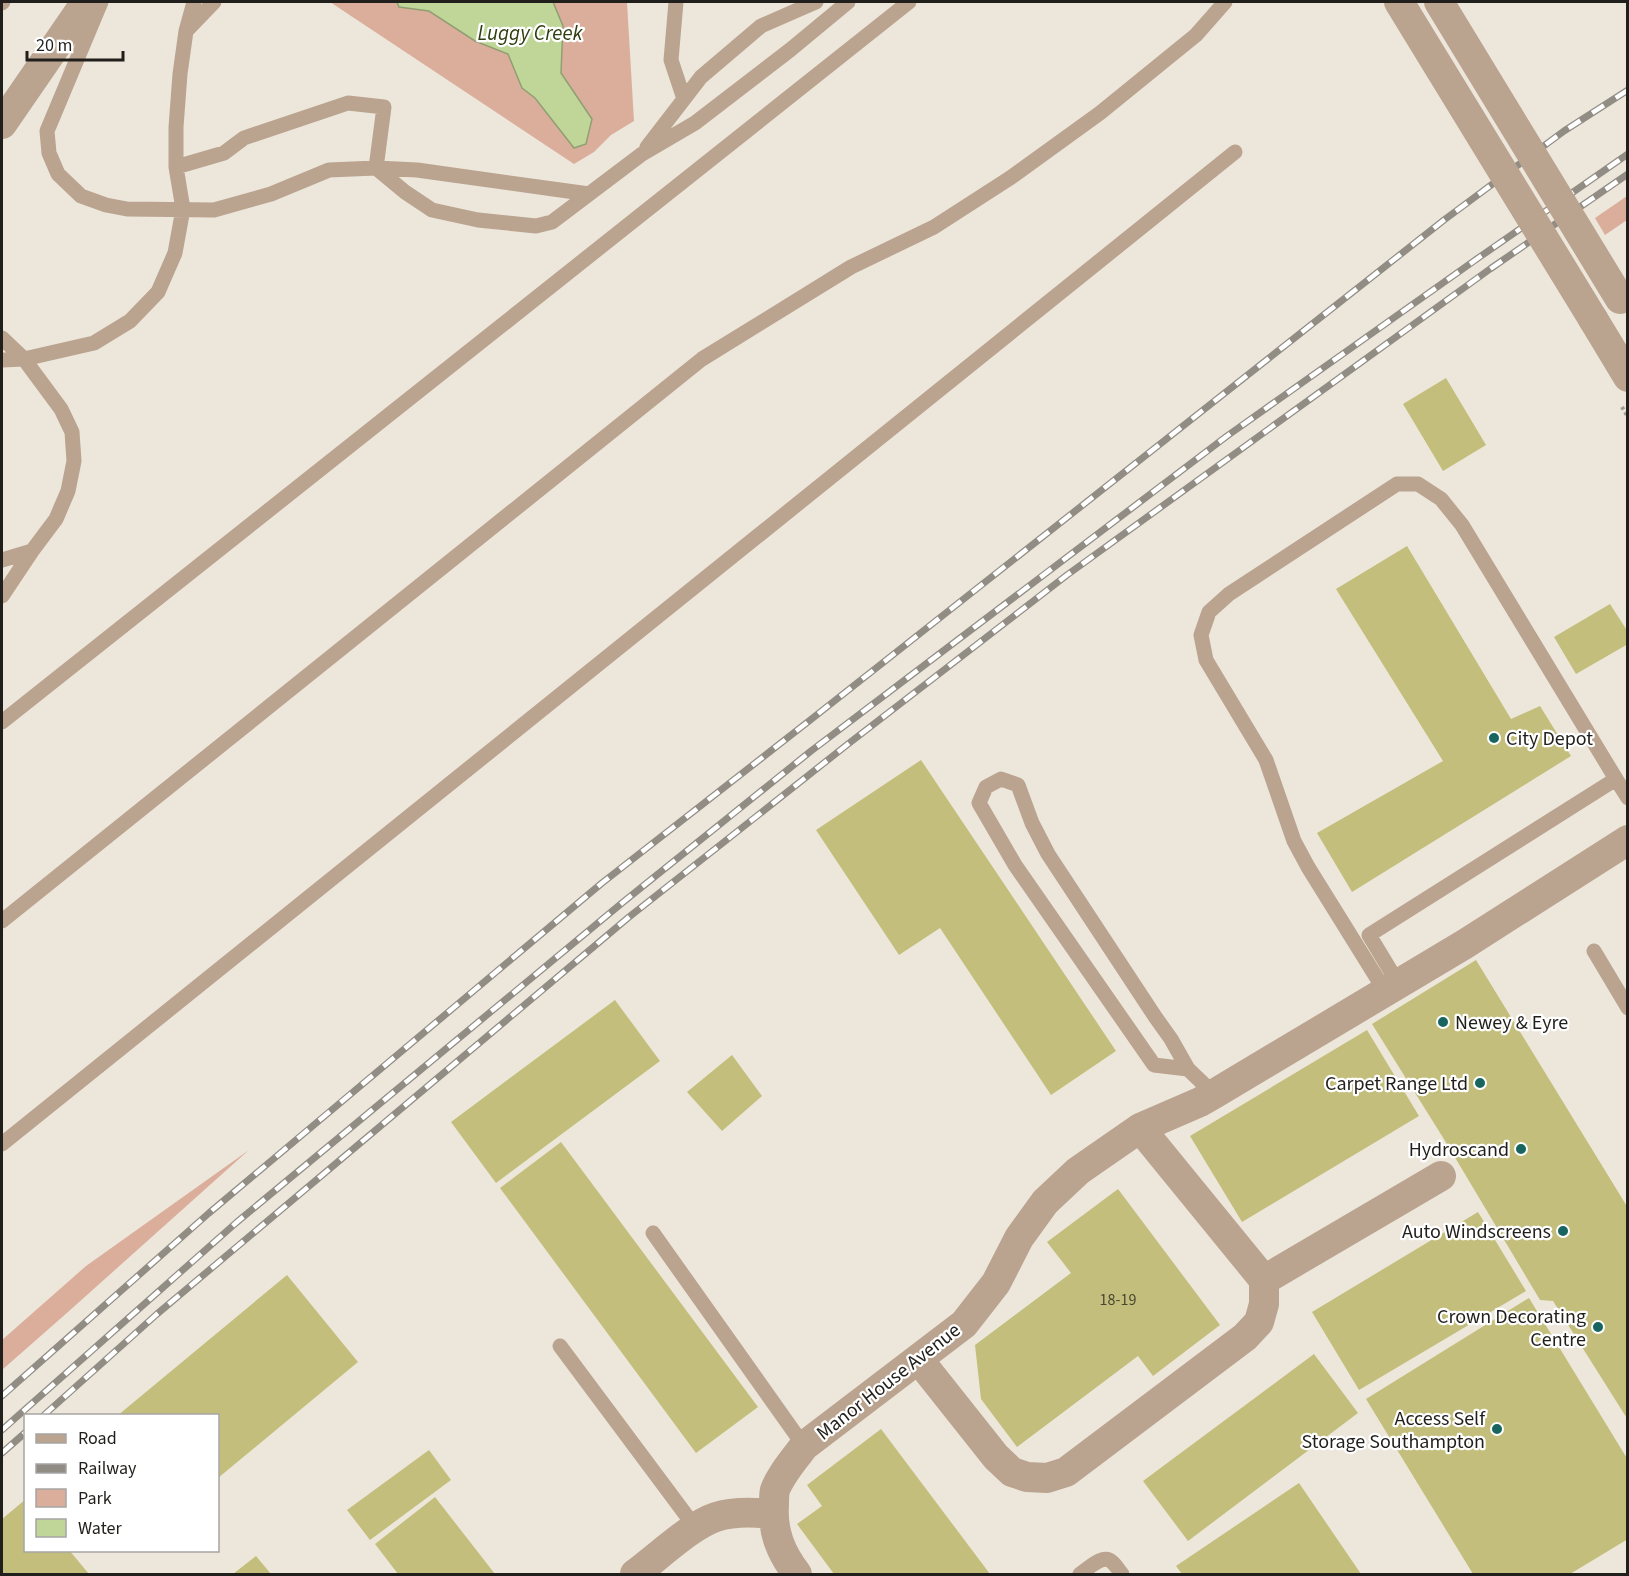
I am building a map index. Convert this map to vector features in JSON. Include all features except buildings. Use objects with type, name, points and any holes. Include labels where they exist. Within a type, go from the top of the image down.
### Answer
[{"type":"street","points":[[2,124],[86,2]]},
{"type":"street","points":[[1399,2],[1628,377]]},
{"type":"street","points":[[1439,2],[1624,305]]},
{"type":"street","name":"Manor House Avenue","points":[[797,1575],[786,1559],[776,1536],[773,1514],[775,1491],[788,1467],[804,1446],[964,1324],[996,1283],[1019,1238],[1046,1202],[1078,1171],[1140,1128],[1200,1102],[1465,944],[1628,840]]},
{"type":"street","points":[[919,1360],[996,1457],[1012,1472],[1027,1477],[1047,1479],[1066,1472],[1245,1337],[1259,1322],[1264,1304],[1264,1280],[1140,1128]]},
{"type":"street","points":[[1264,1280],[1441,1176]]},
{"type":"street","points":[[635,1575],[695,1527],[716,1516],[747,1512],[773,1514]]},
{"type":"lane","points":[[101,2],[47,131],[49,153],[58,174],[81,196],[106,205],[127,208],[214,210],[271,194],[329,170],[376,168],[417,170],[588,194]]},
{"type":"lane","points":[[2,360],[24,359],[94,343],[130,321],[158,292],[175,253],[183,209],[176,167],[178,106],[186,31],[195,2]]},
{"type":"lane","points":[[186,31],[202,2]]},
{"type":"lane","points":[[186,31],[214,2]]},
{"type":"lane","points":[[676,2],[671,60],[684,99]]},
{"type":"lane","points":[[642,154],[701,76],[761,26],[816,2]]},
{"type":"lane","points":[[376,168],[405,192],[432,210],[478,220],[536,226],[552,222],[642,154],[695,123],[848,2]]},
{"type":"lane","points":[[2,722],[909,2]]},
{"type":"lane","points":[[2,921],[702,359],[851,267],[934,227],[1010,178],[1100,113],[1196,35],[1225,2]]},
{"type":"lane","points":[[176,167],[225,153],[244,138],[348,103],[384,107],[376,168]]},
{"type":"lane","points":[[2,1144],[1235,152]]},
{"type":"lane","points":[[2,338],[24,359],[62,408],[72,432],[74,461],[68,490],[56,519],[2,596]]},
{"type":"lane","points":[[1392,987],[1303,859],[1294,841],[1266,760],[1206,660],[1201,635],[1209,612],[1229,594],[1397,484],[1418,484],[1441,499],[1462,525],[1628,798]]},
{"type":"lane","points":[[2,560],[32,551]]},
{"type":"lane","points":[[1188,1069],[1154,1065],[1015,865],[979,803],[986,787],[1001,779],[1018,785],[1032,823],[1048,854],[1171,1039],[1188,1069],[1214,1094]]},
{"type":"lane","points":[[1392,987],[1369,935],[1616,780]]},
{"type":"lane","points":[[1594,951],[1628,1008]]},
{"type":"lane","points":[[653,1233],[804,1446]]},
{"type":"lane","points":[[560,1346],[695,1527]]},
{"type":"lane","points":[[1080,1575],[1102,1559],[1111,1560],[1122,1575]]},
{"type":"green space","points":[[330,2],[627,2],[634,121],[611,135],[594,152],[574,164]]},
{"type":"green space","points":[[1627,196],[1627,220],[1605,235],[1595,218]]},
{"type":"green space","points":[[249,1150],[2,1370],[2,1340],[86,1266]]},
{"type":"water","name":"Luggy Creek","points":[[397,2],[553,2],[563,26],[561,73],[592,119],[586,144],[574,148],[535,98],[522,88],[508,54],[475,41],[429,11],[399,7]]},
{"type":"railway","points":[[2,1396],[209,1213],[602,883],[1444,220],[1564,131],[1628,90]]},
{"type":"railway","points":[[2,1430],[237,1222],[622,903],[811,751],[1227,436],[1628,154]]},
{"type":"railway","points":[[45,1414],[157,1314],[629,917],[848,744],[1067,575],[1490,269],[1628,174]]},
{"type":"railway","points":[[2,1453],[24,1434]]},
{"type":"place","name":"City Depot","points":[[1494,738]]},
{"type":"place","name":"Newey & Eyre","points":[[1443,1022]]},
{"type":"place","name":"Carpet Range Ltd","points":[[1480,1083]]},
{"type":"place","name":"Hydroscand","points":[[1521,1149]]},
{"type":"place","name":"Auto Windscreens","points":[[1563,1231]]},
{"type":"place","name":"Crown Decorating Centre","points":[[1598,1327]]},
{"type":"place","name":"Access Self Storage Southampton","points":[[1497,1429]]}]
